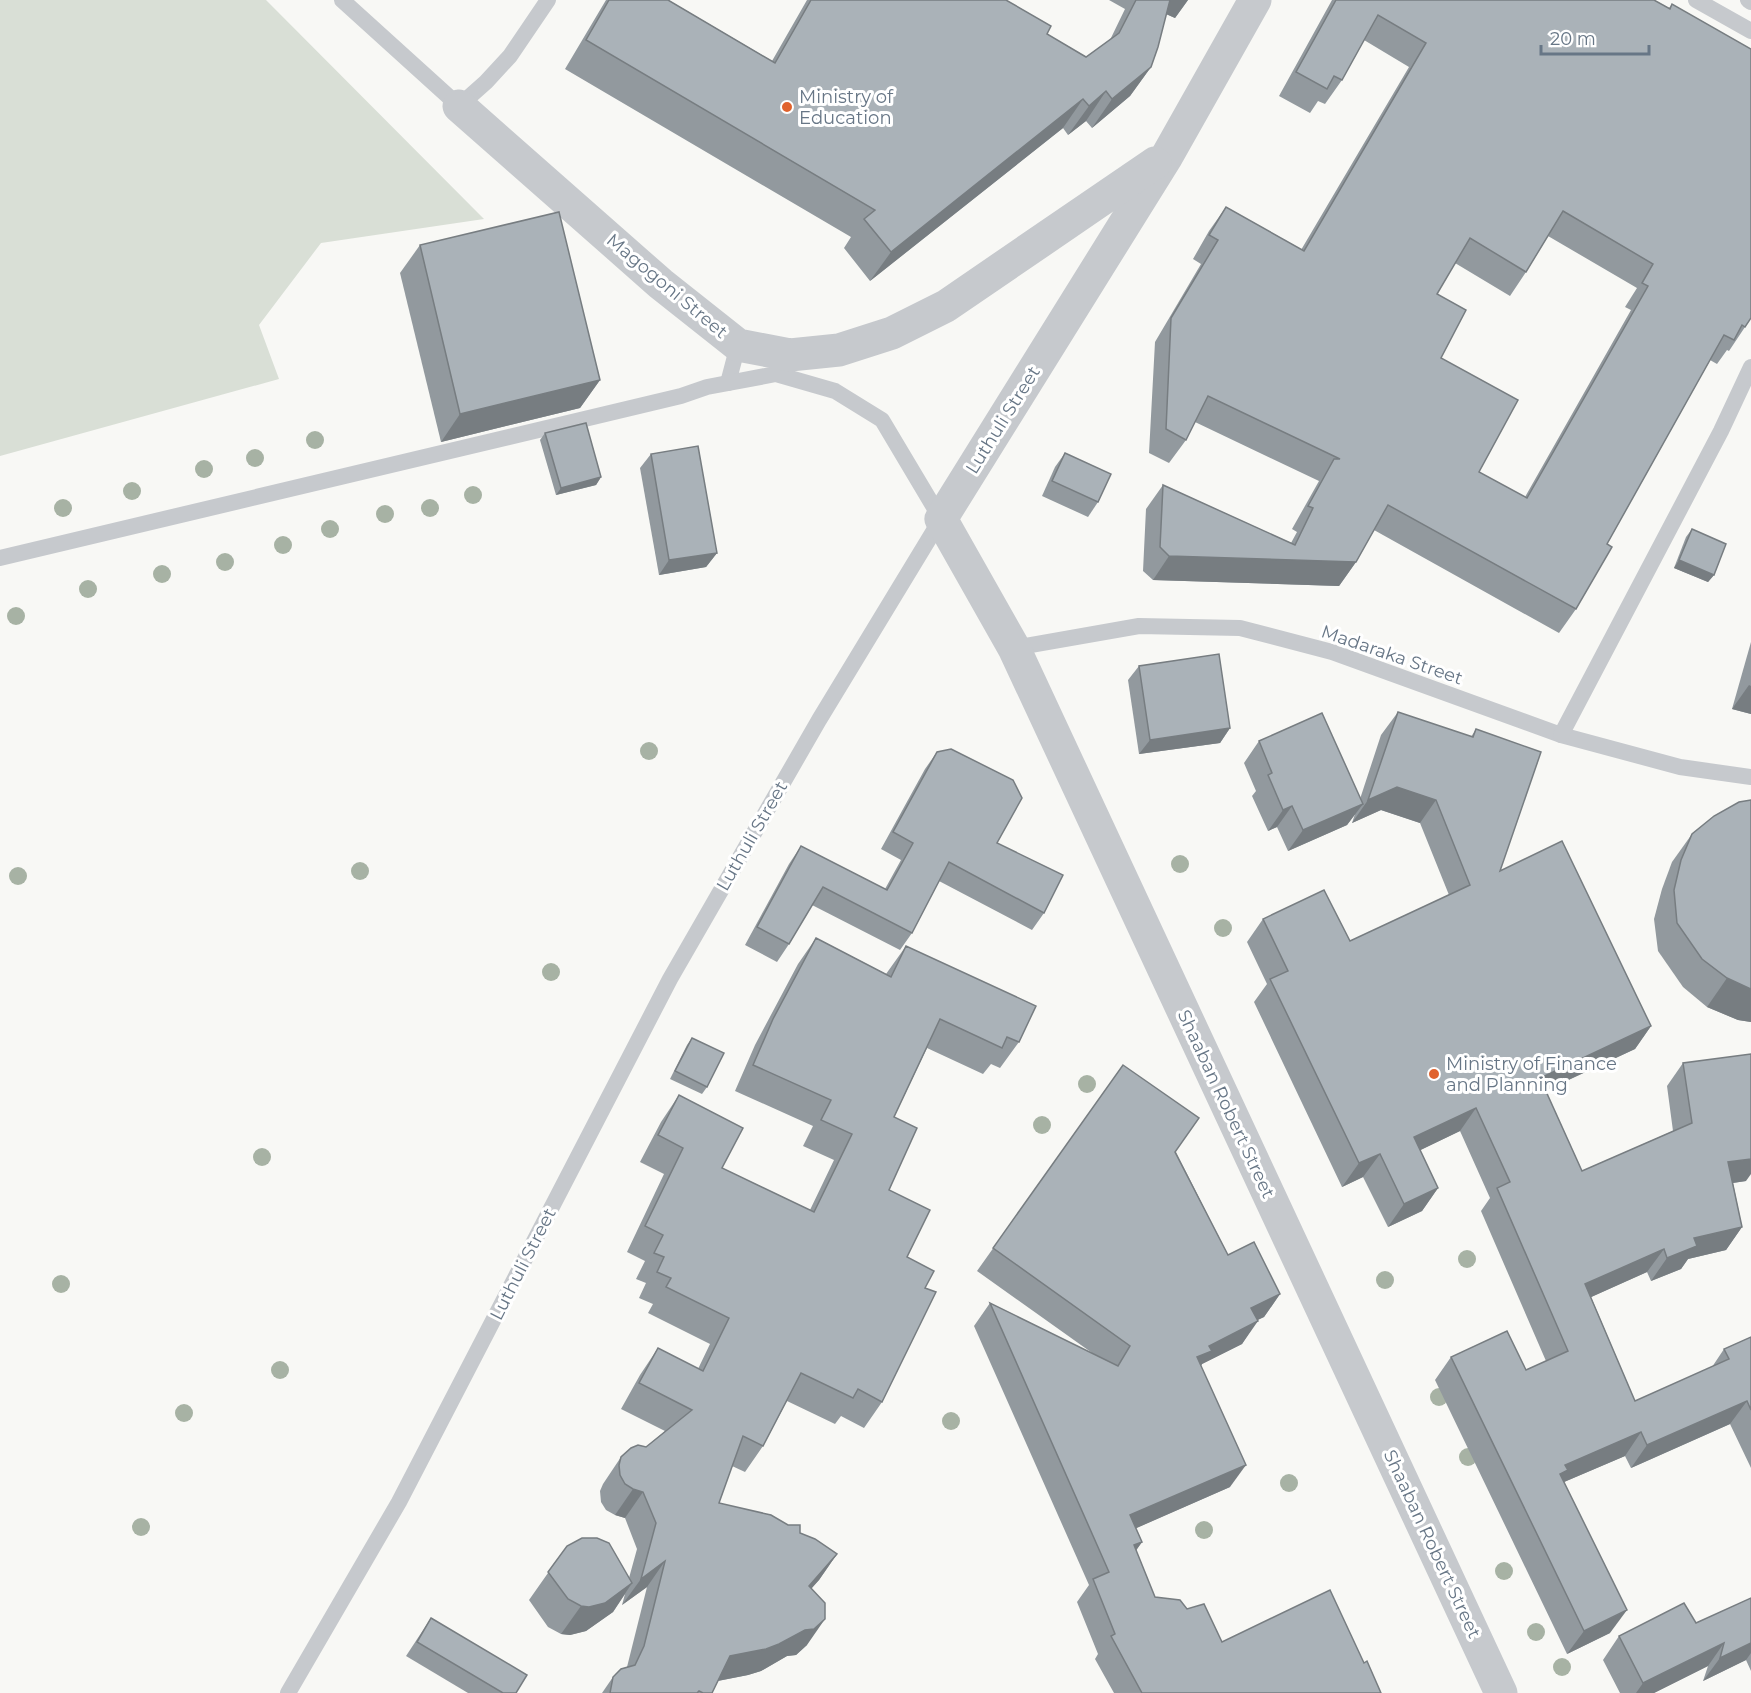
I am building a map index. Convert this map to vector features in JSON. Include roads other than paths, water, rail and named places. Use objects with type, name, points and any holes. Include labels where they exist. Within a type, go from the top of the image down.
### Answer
[{"type":"street","name":"Luthuli Street","points":[[941,519],[1167,156],[1255,0]]},
{"type":"street","name":"Magogoni Street","points":[[459,106],[661,284],[738,345],[783,364],[839,350],[892,333],[946,306],[1167,156]]},
{"type":"street","name":"Shaaban Robert Street","points":[[941,519],[1014,648],[1501,1693]]},
{"type":"lane","name":"Magogoni Street","points":[[342,0],[459,106]]},
{"type":"lane","points":[[459,106],[510,56],[548,0]]},
{"type":"lane","points":[[1696,0],[1751,31]]},
{"type":"lane","points":[[728,383],[738,345]]},
{"type":"lane","points":[[0,558],[728,383],[783,364],[836,391],[882,420],[941,519]]},
{"type":"lane","points":[[1561,735],[1721,431],[1751,367]]},
{"type":"lane","name":"Luthuli Street","points":[[288,1693],[399,1502],[670,979],[819,720],[941,519]]},
{"type":"lane","name":"Madaraka Street","points":[[1014,648],[1139,626],[1240,628],[1332,652],[1561,735],[1680,767],[1751,777]]},
{"type":"place","name":"Ministry of Education","points":[[787,107]]},
{"type":"place","name":"Ministry of Finance and Planning","points":[[1434,1074]]}]
